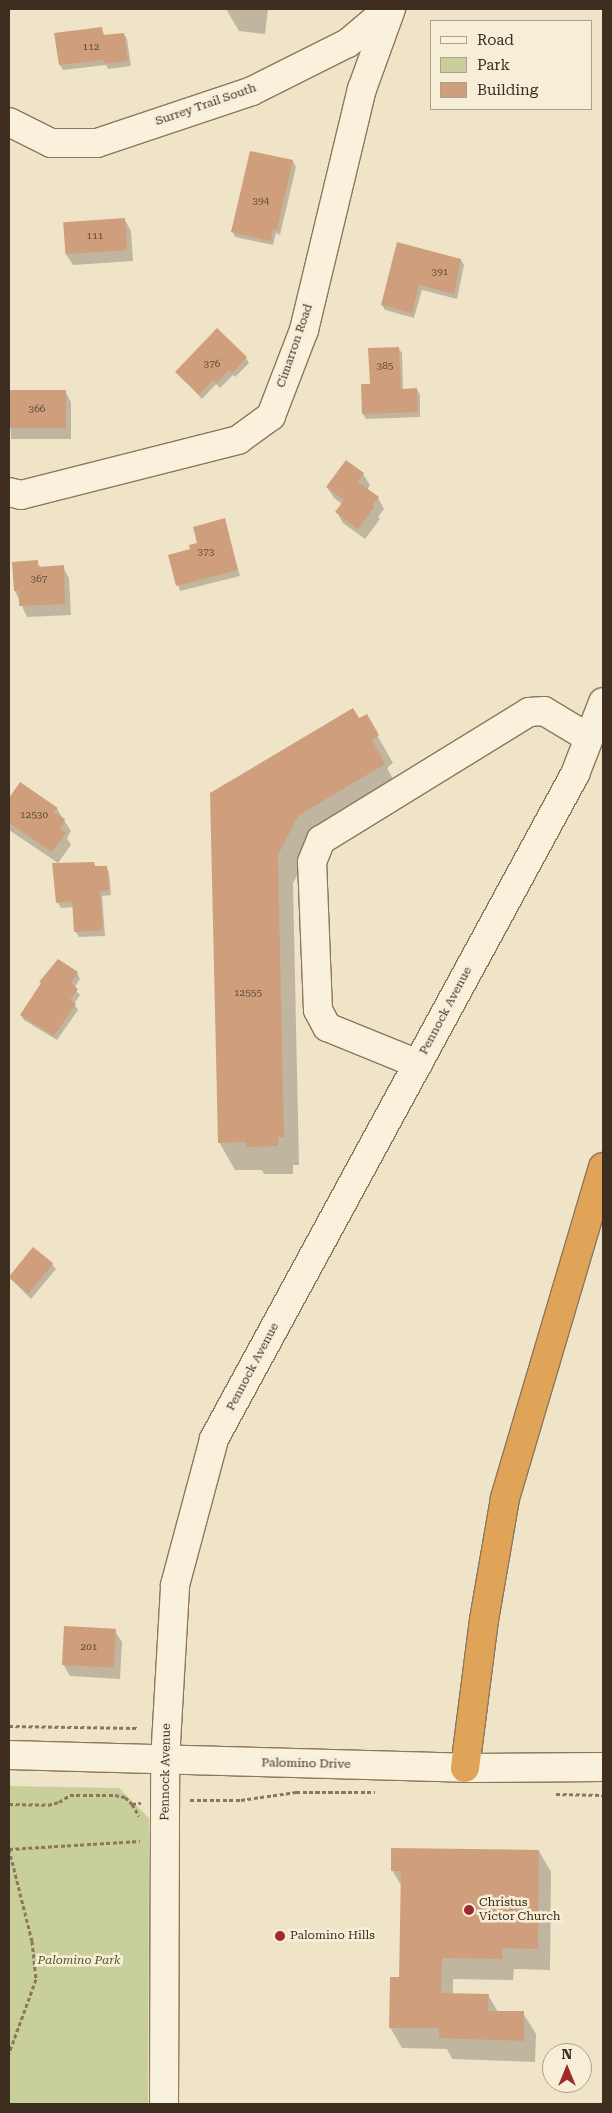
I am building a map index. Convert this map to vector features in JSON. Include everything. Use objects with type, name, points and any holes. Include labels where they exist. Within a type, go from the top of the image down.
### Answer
[{"type":"highway","points":[[465,1768],[484,1620],[505,1498],[603,1167]]},
{"type":"street","name":"Surrey Trail South","points":[[9,122],[51,143],[97,143],[252,91],[348,43],[390,9]]},
{"type":"street","name":"Cimarron Road","points":[[9,492],[20,495],[238,440],[271,416],[304,330],[362,89],[390,9]]},
{"type":"street","name":"Pennock Avenue","points":[[164,2104],[164,1800],[176,1585],[214,1439],[575,774],[603,702]]},
{"type":"street","points":[[418,1064],[326,1027],[318,1010],[312,862],[321,840],[529,712],[544,711],[589,738]]},
{"type":"street","name":"Palomino Drive","points":[[9,1755],[165,1761],[465,1768],[603,1767]]},
{"type":"path","points":[[9,1726],[139,1728]]},
{"type":"path","points":[[9,1804],[48,1805],[59,1802],[70,1795],[115,1795],[125,1797],[132,1804],[164,1800],[241,1800],[296,1792],[385,1792]]},
{"type":"path","points":[[554,1794],[603,1795]]},
{"type":"path","points":[[9,2053],[36,1979],[32,1941],[9,1849],[141,1841]]},
{"type":"green space","name":"Palomino Park","points":[[9,1786],[119,1788],[149,1818],[148,2104],[9,2104]]},
{"type":"building","points":[[102,27],[103,35],[124,33],[128,61],[104,64],[103,60],[59,65],[54,33]]},
{"type":"building","points":[[250,151],[293,160],[277,230],[273,229],[271,241],[231,232]]},
{"type":"building","points":[[125,218],[127,250],[65,254],[63,222]]},
{"type":"building","points":[[397,242],[461,259],[454,294],[419,285],[412,313],[381,305]]},
{"type":"building","points":[[217,328],[247,357],[232,373],[229,370],[217,383],[213,380],[199,395],[175,372]]},
{"type":"building","points":[[399,347],[401,389],[417,388],[418,412],[362,414],[361,384],[370,384],[368,348]]},
{"type":"building","points":[[9,390],[66,390],[66,428],[9,428]]},
{"type":"building","points":[[346,460],[364,473],[358,482],[379,497],[358,529],[335,512],[344,500],[326,487]]},
{"type":"building","points":[[225,518],[238,570],[176,586],[168,555],[190,549],[189,545],[197,543],[193,527]]},
{"type":"building","points":[[38,560],[38,567],[64,565],[65,604],[19,606],[19,591],[14,591],[12,562]]},
{"type":"building","points":[[353,708],[359,718],[367,714],[379,735],[372,740],[385,764],[298,816],[278,855],[284,1137],[278,1137],[278,1146],[247,1147],[246,1142],[218,1143],[210,793]]},
{"type":"building","points":[[20,782],[58,808],[53,812],[65,819],[60,829],[66,833],[52,852],[9,823],[9,798]]},
{"type":"building","points":[[94,862],[95,866],[107,866],[109,890],[100,891],[103,930],[74,932],[72,901],[56,903],[52,863]]},
{"type":"building","points":[[58,959],[78,972],[71,983],[78,989],[70,1000],[76,1004],[54,1036],[20,1015],[41,983],[39,982]]},
{"type":"building","points":[[33,1247],[53,1263],[29,1294],[9,1277]]},
{"type":"building","points":[[64,1626],[116,1629],[114,1668],[62,1665]]},
{"type":"building","name":"Christus Victor Church","points":[[391,1848],[539,1850],[538,1949],[502,1948],[502,1959],[442,1958],[441,1993],[489,1994],[488,2011],[524,2011],[524,2041],[439,2038],[439,2028],[389,2028],[390,1977],[399,1977],[401,1871],[391,1871]]},
{"type":"place","name":"Christus Victor Church","points":[[469,1910]]},
{"type":"place","name":"Palomino Hills","points":[[280,1936]]}]
